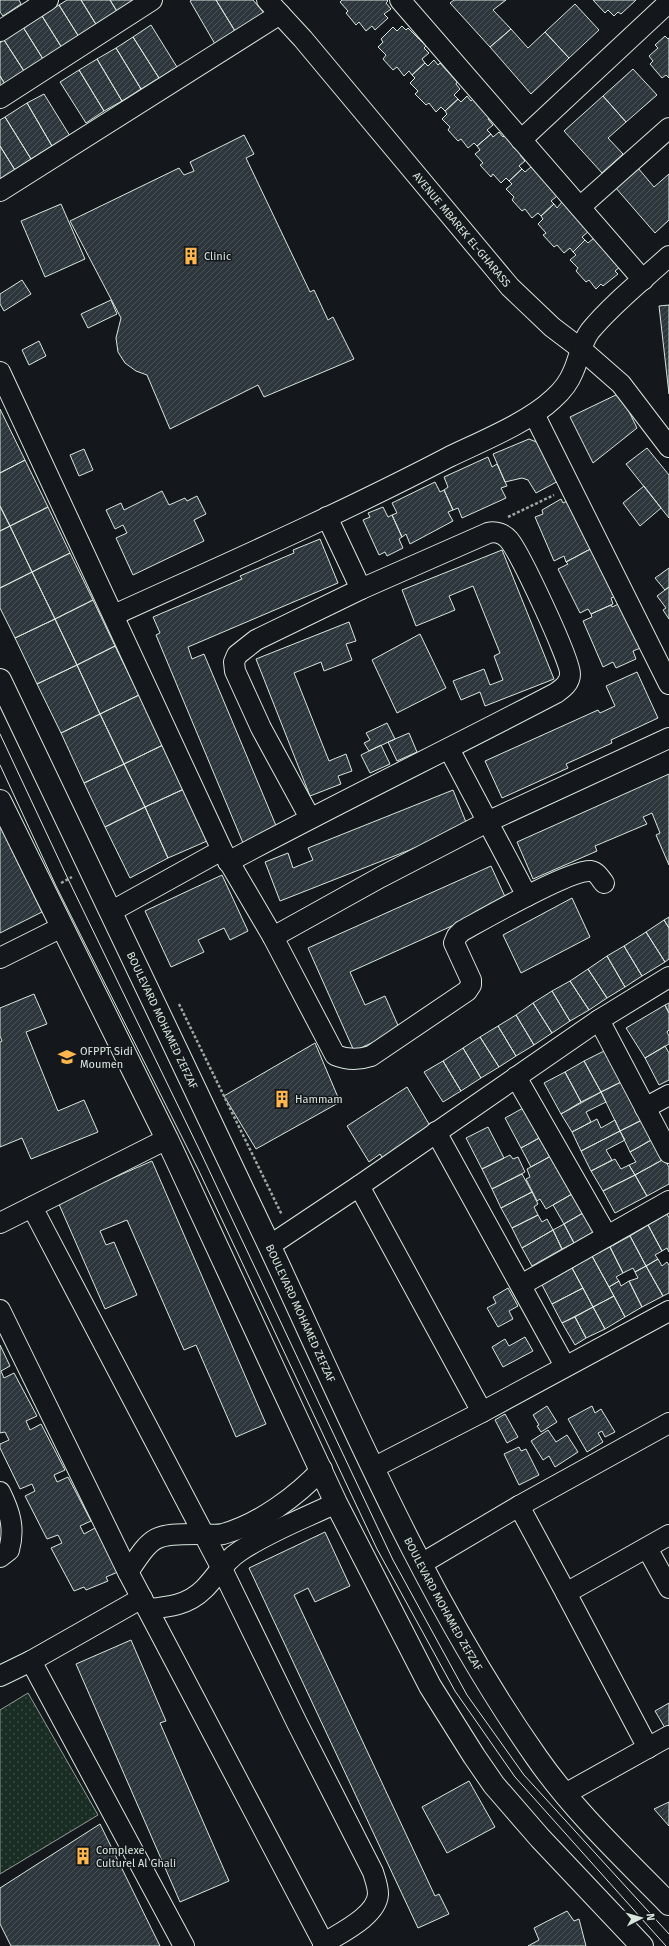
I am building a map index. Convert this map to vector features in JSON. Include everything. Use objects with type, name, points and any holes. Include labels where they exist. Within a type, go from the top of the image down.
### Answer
[{"type":"main road","name":"BOULEVARD MOHAMED ZEFZAF","points":[[0,680],[112,911],[208,1119],[373,1468],[421,1564],[499,1701],[538,1760],[565,1794],[669,1904]]},
{"type":"main road","points":[[0,801],[166,1139],[322,1469],[336,1502],[409,1648],[430,1686],[494,1785],[540,1838],[642,1946]]},
{"type":"street","points":[[0,31],[48,0]]},
{"type":"street","points":[[0,98],[152,0]]},
{"type":"street","points":[[407,2],[521,140],[643,280]]},
{"type":"street","points":[[521,140],[669,2]]},
{"type":"street","points":[[0,191],[273,7]]},
{"type":"street","name":"AVENUE MBAREK EL-GHARASS","points":[[273,7],[303,39],[510,287],[552,327],[581,349],[621,384],[669,447]]},
{"type":"street","points":[[580,207],[669,128]]},
{"type":"street","points":[[114,615],[327,517],[534,414],[553,399],[566,384],[573,372],[581,349],[589,333],[609,311],[669,256]]},
{"type":"street","points":[[0,372],[225,856],[273,937],[335,1055],[344,1058],[363,1059],[372,1056],[467,991],[471,985],[471,980],[454,943],[457,936],[462,931],[527,896],[584,871],[596,873],[604,883]]},
{"type":"street","points":[[534,414],[669,684]]},
{"type":"street","points":[[327,517],[361,589]]},
{"type":"street","points":[[112,911],[225,856],[310,818],[449,749],[556,693],[566,685],[570,679],[570,671],[567,660],[543,606],[512,544],[498,533],[488,533],[361,589],[256,640],[240,652],[234,662],[235,671],[261,728],[310,818]]},
{"type":"street","points":[[273,937],[381,877],[487,822],[669,738]]},
{"type":"street","points":[[449,749],[527,896]]},
{"type":"street","points":[[0,958],[62,926]]},
{"type":"street","points":[[269,1246],[359,1186],[599,1020],[669,977]]},
{"type":"street","points":[[599,1020],[669,1153]]},
{"type":"street","points":[[516,1077],[607,1236]]},
{"type":"street","points":[[645,1108],[669,1095]]},
{"type":"street","points":[[436,1132],[565,1366]]},
{"type":"street","points":[[0,1223],[166,1139]]},
{"type":"street","points":[[359,1186],[482,1412]]},
{"type":"street","points":[[521,1285],[669,1201]]},
{"type":"street","points":[[0,1310],[128,1572],[324,1945],[361,1920],[375,1906],[378,1895],[377,1886],[363,1852],[297,1723],[221,1567],[32,1207]]},
{"type":"street","points":[[373,1468],[482,1412],[669,1311]]},
{"type":"street","points":[[421,1564],[519,1506],[669,1423]]},
{"type":"street","points":[[128,1572],[147,1544],[154,1539],[168,1535],[224,1534],[250,1522],[294,1496],[305,1488],[322,1469]]},
{"type":"street","points":[[0,1492],[9,1510],[13,1527],[9,1550],[0,1557]]},
{"type":"street","points":[[0,1676],[145,1604],[173,1606],[194,1597],[204,1588],[221,1567],[240,1550],[336,1502]]},
{"type":"street","points":[[519,1506],[648,1748]]},
{"type":"street","points":[[566,1593],[669,1535]]},
{"type":"street","points":[[647,1548],[669,1588]]},
{"type":"street","points":[[32,1661],[184,1946]]},
{"type":"street","points":[[565,1794],[669,1736]]},
{"type":"path","points":[[498,533],[502,520],[571,487]]},
{"type":"green space","points":[[28,1693],[98,1815],[0,1874],[0,1710]]},
{"type":"building","points":[[0,0],[19,0],[21,4],[3,16],[0,12]]},
{"type":"building","points":[[67,0],[81,0],[97,26],[79,37],[59,5]]},
{"type":"building","points":[[81,0],[110,0],[118,13],[97,26]]},
{"type":"building","points":[[110,0],[136,0],[118,13]]},
{"type":"building","points":[[216,0],[235,31],[215,44],[190,1]]},
{"type":"building","points":[[216,0],[253,0],[265,14],[235,31]]},
{"type":"building","points":[[342,0],[387,0],[388,1],[386,3],[391,9],[384,14],[388,18],[375,30],[372,26],[366,31],[359,22],[356,25],[346,13],[348,11],[340,2]]},
{"type":"building","points":[[454,0],[506,0],[493,10],[511,29],[490,47],[450,3]]},
{"type":"building","points":[[593,0],[636,0],[621,14],[618,12],[614,16],[608,10],[605,13]]},
{"type":"building","points":[[575,4],[599,30],[569,58],[545,32]]},
{"type":"building","points":[[59,5],[79,37],[62,48],[42,16]]},
{"type":"building","points":[[42,16],[62,48],[43,59],[23,27]]},
{"type":"building","points":[[151,25],[177,67],[159,78],[133,37]]},
{"type":"building","points":[[402,26],[406,30],[408,28],[426,46],[424,48],[429,53],[422,59],[425,63],[412,75],[409,71],[404,76],[397,67],[393,70],[383,59],[386,55],[378,47],[383,42],[381,39],[393,27],[397,31]]},
{"type":"building","points":[[23,27],[43,59],[24,71],[4,40]]},
{"type":"building","points":[[511,29],[528,48],[545,32],[569,58],[531,94],[490,47]]},
{"type":"building","points":[[665,36],[668,39],[669,38],[669,78],[666,75],[662,78],[650,64],[653,61],[649,56],[658,48],[655,45]]},
{"type":"building","points":[[133,37],[159,78],[141,89],[116,48]]},
{"type":"building","points":[[4,40],[24,71],[5,84],[0,76],[0,43]]},
{"type":"building","points":[[116,48],[141,89],[122,101],[97,59]]},
{"type":"building","points":[[97,59],[122,101],[104,111],[79,70]]},
{"type":"building","points":[[434,60],[438,65],[440,63],[457,82],[456,84],[460,89],[454,95],[458,99],[445,111],[441,107],[436,112],[429,103],[426,105],[415,94],[418,91],[410,83],[415,78],[412,75],[425,63],[428,66]]},
{"type":"building","points":[[633,69],[657,95],[626,122],[603,96]]},
{"type":"building","points":[[79,70],[104,111],[86,123],[60,82]]},
{"type":"building","points":[[0,76],[5,84],[0,87]]},
{"type":"building","points":[[44,94],[70,136],[52,146],[27,103]]},
{"type":"building","points":[[467,96],[471,101],[473,99],[490,118],[488,119],[493,125],[487,130],[491,134],[477,146],[474,143],[468,148],[461,139],[458,141],[448,130],[450,127],[442,119],[447,114],[445,111],[458,99],[461,102]]},
{"type":"building","points":[[603,96],[626,122],[608,138],[623,154],[602,173],[564,131]]},
{"type":"building","points":[[27,103],[52,146],[31,159],[5,117]]},
{"type":"building","points":[[5,117],[31,159],[15,170],[0,146],[0,120]]},
{"type":"building","points":[[499,132],[503,137],[505,135],[522,153],[520,155],[525,161],[519,166],[522,169],[509,181],[506,178],[501,183],[493,174],[491,177],[480,165],[483,163],[475,154],[480,150],[477,146],[491,134],[493,137]]},
{"type":"building","name":"Clinic","points":[[244,135],[254,154],[246,158],[310,292],[314,290],[328,320],[333,317],[354,359],[264,397],[258,385],[170,429],[147,375],[136,371],[125,363],[118,352],[116,338],[121,318],[70,221],[179,168],[184,175],[194,171],[190,162]]},
{"type":"building","points":[[0,146],[15,170],[0,179]]},
{"type":"building","points":[[531,167],[535,171],[537,170],[557,196],[551,201],[554,204],[541,216],[538,213],[532,218],[525,209],[522,211],[512,200],[514,197],[506,189],[512,184],[509,181],[522,169],[525,172]]},
{"type":"building","points":[[638,168],[654,187],[669,174],[669,220],[655,233],[615,187]]},
{"type":"building","points":[[562,202],[589,231],[582,237],[585,240],[573,252],[570,248],[564,253],[557,245],[554,247],[543,235],[546,233],[538,224],[543,219],[541,216],[554,204],[557,208]]},
{"type":"building","points":[[61,204],[85,259],[45,277],[21,221]]},
{"type":"building","points":[[594,238],[621,266],[615,271],[618,274],[603,286],[601,284],[596,289],[589,280],[586,282],[576,271],[578,268],[570,260],[576,255],[573,252],[585,240],[588,243]]},
{"type":"building","points":[[22,280],[31,294],[4,311],[0,304],[0,294]]},
{"type":"building","points":[[111,300],[117,314],[88,328],[81,314]]},
{"type":"building","points":[[669,305],[669,394],[659,306]]},
{"type":"building","points":[[39,341],[46,356],[29,365],[22,350]]},
{"type":"building","points":[[620,393],[637,428],[593,463],[570,417]]},
{"type":"building","points":[[0,409],[25,460],[0,473]]},
{"type":"building","points":[[529,439],[544,445],[562,479],[536,493],[528,480],[522,478],[505,482],[493,454]]},
{"type":"building","points":[[647,448],[669,475],[669,518],[626,464]]},
{"type":"building","points":[[84,449],[93,470],[79,476],[70,455]]},
{"type":"building","points":[[488,457],[492,467],[497,464],[507,486],[501,488],[506,498],[462,518],[458,508],[453,510],[444,490],[448,487],[444,477]]},
{"type":"building","points":[[25,460],[48,507],[10,526],[0,506],[0,473]]},
{"type":"building","points":[[435,482],[440,492],[444,490],[453,510],[448,512],[453,521],[410,544],[406,534],[402,537],[392,515],[397,513],[392,503]]},
{"type":"building","points":[[644,486],[661,508],[640,526],[623,503]]},
{"type":"building","points":[[162,491],[169,505],[185,498],[187,501],[197,496],[206,514],[194,520],[204,541],[133,575],[116,538],[127,533],[123,525],[115,529],[106,510],[121,503],[124,510]]},
{"type":"building","points":[[573,498],[596,546],[566,562],[564,556],[554,561],[535,517],[543,514],[542,510],[561,499],[563,503]]},
{"type":"building","points":[[0,506],[10,526],[0,531]]},
{"type":"building","points":[[48,507],[70,553],[32,572],[10,526]]},
{"type":"building","points":[[383,507],[388,517],[392,515],[402,537],[399,539],[403,548],[387,556],[385,552],[379,555],[363,520],[370,517],[368,513]]},
{"type":"building","points":[[10,526],[32,572],[0,588],[0,531]]},
{"type":"building","points":[[320,539],[338,583],[188,647],[192,659],[204,654],[277,828],[243,843],[156,635],[160,633],[153,617],[242,579],[240,576],[294,553],[293,550]]},
{"type":"building","points":[[596,546],[619,595],[611,598],[613,604],[591,614],[588,609],[580,613],[558,569],[568,564],[566,562]]},
{"type":"building","points":[[502,550],[554,679],[485,706],[480,692],[461,700],[453,681],[484,669],[490,685],[503,680],[494,656],[500,653],[473,586],[449,596],[455,610],[416,626],[402,590]]},
{"type":"building","points":[[70,553],[93,600],[55,619],[32,572]]},
{"type":"building","points":[[669,568],[669,587],[665,590],[655,578]]},
{"type":"building","points":[[32,572],[55,619],[15,638],[0,608],[0,588]]},
{"type":"building","points":[[669,587],[669,619],[663,610],[666,608],[657,596]]},
{"type":"building","points":[[93,600],[115,646],[77,665],[55,619]]},
{"type":"building","points":[[623,602],[643,647],[633,651],[636,659],[616,668],[613,662],[603,667],[583,621],[592,617],[591,614],[611,605],[612,607]]},
{"type":"building","points":[[55,619],[77,665],[37,684],[15,638]]},
{"type":"building","points":[[349,622],[356,641],[346,644],[352,660],[324,671],[321,662],[294,673],[329,761],[346,754],[352,771],[338,776],[341,784],[310,796],[256,659]]},
{"type":"building","points":[[420,634],[446,688],[397,713],[372,660]]},
{"type":"building","points":[[115,646],[139,695],[100,714],[77,665]]},
{"type":"building","points":[[77,665],[100,714],[61,733],[37,684]]},
{"type":"building","points":[[637,672],[658,718],[611,740],[612,743],[566,764],[568,768],[502,798],[485,761],[598,710],[600,713],[615,706],[606,686]]},
{"type":"building","points":[[139,695],[163,745],[124,764],[100,714]]},
{"type":"building","points":[[100,714],[124,764],[84,783],[61,733]]},
{"type":"building","points":[[387,723],[395,739],[369,751],[364,743],[370,740],[366,733]]},
{"type":"building","points":[[409,733],[417,752],[397,761],[388,742]]},
{"type":"building","points":[[163,745],[184,789],[145,807],[124,764]]},
{"type":"building","points":[[381,745],[390,764],[370,773],[361,755]]},
{"type":"building","points":[[124,764],[145,807],[105,827],[84,783]]},
{"type":"building","points":[[669,774],[669,865],[656,835],[660,833],[652,813],[643,817],[647,824],[595,846],[597,851],[533,879],[517,842]]},
{"type":"building","points":[[184,789],[207,841],[168,858],[145,807]]},
{"type":"building","points":[[453,790],[468,827],[280,901],[265,862],[288,853],[293,868],[313,860],[308,848]]},
{"type":"building","points":[[145,807],[168,858],[130,878],[105,827]]},
{"type":"building","points":[[0,826],[42,912],[0,933]]},
{"type":"building","points":[[491,866],[507,901],[350,972],[365,1005],[385,996],[400,1030],[354,1051],[308,948]]},
{"type":"building","points":[[222,875],[248,931],[230,940],[224,928],[198,940],[204,952],[171,967],[145,911]]},
{"type":"building","points":[[572,898],[590,937],[521,973],[503,935]]},
{"type":"building","points":[[669,917],[669,928],[664,920]]},
{"type":"building","points":[[664,920],[669,928],[669,959],[665,962],[646,932]]},
{"type":"building","points":[[646,932],[665,962],[642,976],[624,946]]},
{"type":"building","points":[[624,946],[642,976],[625,987],[607,956]]},
{"type":"building","points":[[607,956],[625,987],[607,998],[588,969]]},
{"type":"building","points":[[588,969],[607,998],[589,1010],[570,981]]},
{"type":"building","points":[[570,981],[589,1010],[570,1021],[552,991]]},
{"type":"building","points":[[552,991],[570,1021],[552,1033],[533,1003]]},
{"type":"building","points":[[34,994],[47,1024],[26,1032],[58,1111],[84,1100],[98,1132],[31,1159],[22,1138],[0,1147],[0,1042],[2,1041],[0,1036],[0,1008]]},
{"type":"building","points":[[533,1003],[552,1033],[534,1045],[516,1015]]},
{"type":"building","points":[[669,1003],[669,1013],[665,1005]]},
{"type":"building","points":[[665,1005],[669,1013],[669,1030],[667,1032],[669,1036],[669,1044],[645,1058],[626,1028]]},
{"type":"building","points":[[516,1015],[534,1045],[516,1056],[498,1026]]},
{"type":"building","points":[[498,1026],[516,1056],[499,1067],[480,1037]]},
{"type":"building","points":[[480,1037],[499,1067],[481,1078],[463,1048]]},
{"type":"building","name":"Hammam","points":[[315,1043],[340,1102],[256,1149],[224,1096]]},
{"type":"building","points":[[665,1046],[669,1053],[669,1080],[659,1085],[645,1058]]},
{"type":"building","points":[[463,1048],[481,1078],[461,1091],[443,1061]]},
{"type":"building","points":[[606,1050],[623,1081],[601,1092],[584,1061]]},
{"type":"building","points":[[443,1061],[461,1091],[443,1102],[424,1072]]},
{"type":"building","points":[[584,1061],[601,1092],[581,1102],[565,1072]]},
{"type":"building","points":[[565,1072],[581,1102],[561,1114],[544,1083]]},
{"type":"building","points":[[623,1081],[642,1120],[620,1131],[601,1092]]},
{"type":"building","points":[[407,1087],[432,1129],[383,1159],[380,1154],[369,1162],[347,1126]]},
{"type":"building","points":[[601,1092],[606,1102],[586,1112],[591,1122],[572,1132],[561,1114]]},
{"type":"building","points":[[525,1107],[541,1137],[521,1148],[505,1118]]},
{"type":"building","points":[[597,1119],[601,1128],[615,1120],[620,1131],[581,1151],[572,1132]]},
{"type":"building","points":[[642,1120],[653,1139],[630,1152],[620,1131]]},
{"type":"building","points":[[488,1127],[504,1158],[482,1169],[466,1138]]},
{"type":"building","points":[[620,1131],[625,1140],[606,1150],[612,1160],[591,1171],[581,1151]]},
{"type":"building","points":[[541,1137],[551,1156],[531,1167],[521,1148]]},
{"type":"building","points":[[653,1139],[664,1159],[635,1175],[629,1165],[636,1162],[630,1152]]},
{"type":"building","points":[[510,1155],[513,1159],[518,1157],[525,1172],[492,1189],[482,1169]]},
{"type":"building","points":[[551,1156],[572,1194],[546,1209],[540,1199],[537,1201],[526,1179],[530,1177],[527,1169]]},
{"type":"building","points":[[615,1159],[621,1169],[629,1165],[635,1175],[603,1191],[591,1171]]},
{"type":"building","points":[[664,1159],[669,1167],[669,1184],[647,1196],[635,1175]]},
{"type":"building","points":[[152,1161],[266,1424],[236,1437],[196,1345],[184,1350],[127,1220],[100,1231],[106,1245],[114,1242],[137,1295],[105,1309],[58,1202]]},
{"type":"building","points":[[522,1174],[532,1192],[501,1208],[492,1189]]},
{"type":"building","points":[[635,1175],[647,1196],[615,1213],[603,1191]]},
{"type":"building","points":[[532,1192],[538,1204],[534,1207],[538,1215],[512,1228],[501,1208]]},
{"type":"building","points":[[572,1194],[583,1213],[564,1224],[553,1205]]},
{"type":"building","points":[[583,1213],[593,1232],[574,1243],[564,1224]]},
{"type":"building","points":[[667,1214],[669,1218],[669,1252],[667,1248],[662,1251],[648,1225]]},
{"type":"building","points":[[538,1215],[542,1222],[547,1219],[553,1230],[522,1248],[512,1228]]},
{"type":"building","points":[[564,1224],[574,1243],[562,1249],[553,1230]]},
{"type":"building","points":[[648,1225],[662,1251],[655,1255],[658,1259],[646,1266],[630,1236]]},
{"type":"building","points":[[553,1230],[562,1249],[532,1266],[522,1248]]},
{"type":"building","points":[[630,1236],[646,1266],[635,1272],[633,1268],[623,1273],[610,1247]]},
{"type":"building","points":[[610,1247],[623,1273],[616,1277],[619,1281],[609,1287],[592,1256]]},
{"type":"building","points":[[592,1256],[614,1296],[593,1307],[572,1268]]},
{"type":"building","points":[[658,1259],[662,1266],[667,1262],[669,1265],[669,1293],[663,1296],[646,1266]]},
{"type":"building","points":[[646,1266],[663,1296],[642,1307],[629,1281],[638,1278],[635,1272]]},
{"type":"building","points":[[572,1268],[583,1288],[552,1304],[542,1285]]},
{"type":"building","points":[[619,1281],[621,1286],[629,1281],[642,1307],[625,1317],[609,1287]]},
{"type":"building","points":[[508,1288],[518,1306],[509,1311],[513,1319],[498,1327],[487,1308],[496,1303],[493,1297]]},
{"type":"building","points":[[583,1288],[593,1307],[562,1323],[552,1304]]},
{"type":"building","points":[[614,1296],[625,1317],[605,1329],[593,1307]]},
{"type":"building","points":[[593,1307],[605,1329],[586,1338],[575,1317]]},
{"type":"building","points":[[575,1317],[586,1338],[575,1345],[562,1323]]},
{"type":"building","points":[[525,1337],[533,1351],[503,1367],[492,1347],[505,1339],[509,1346]]},
{"type":"building","points":[[0,1345],[10,1366],[1,1371],[4,1378],[14,1373],[37,1416],[26,1421],[30,1430],[41,1424],[65,1470],[54,1475],[57,1482],[68,1477],[91,1521],[80,1526],[84,1534],[95,1528],[118,1572],[106,1577],[108,1581],[86,1590],[84,1587],[74,1591],[51,1548],[62,1543],[58,1535],[47,1539],[25,1496],[35,1491],[32,1484],[20,1489],[0,1448],[0,1444],[9,1440],[5,1432],[0,1433]]},
{"type":"building","points":[[547,1406],[557,1422],[541,1432],[533,1415]]},
{"type":"building","points":[[592,1406],[595,1413],[601,1409],[615,1432],[605,1437],[602,1431],[598,1433],[603,1442],[587,1452],[568,1419]]},
{"type":"building","points":[[505,1414],[518,1437],[507,1443],[495,1420]]},
{"type":"building","points":[[548,1430],[556,1442],[567,1435],[578,1452],[555,1467],[549,1456],[543,1460],[531,1441]]},
{"type":"building","points":[[519,1447],[521,1451],[526,1449],[539,1475],[519,1485],[504,1454]]},
{"type":"building","points":[[325,1532],[350,1586],[315,1602],[308,1588],[294,1595],[435,1896],[439,1894],[449,1914],[418,1928],[249,1568]]},
{"type":"building","points":[[131,1640],[166,1721],[160,1723],[229,1881],[180,1902],[76,1664]]},
{"type":"building","points":[[669,1703],[669,1726],[665,1728],[655,1711]]},
{"type":"building","points":[[469,1781],[495,1827],[447,1853],[422,1807]]},
{"type":"building","points":[[669,1802],[669,1826],[654,1809]]},
{"type":"building","name":"Complexe Culturel Al Ghali","points":[[100,1824],[160,1946],[11,1946],[0,1924],[0,1888]]},
{"type":"building","points":[[567,1911],[574,1921],[579,1919],[586,1946],[528,1946],[539,1940],[534,1928]]},
{"type":"tram line","points":[[0,734],[68,879],[199,1149],[393,1560],[467,1695],[524,1775],[669,1934]]},
{"type":"tram line","points":[[0,765],[56,886],[198,1169],[377,1549],[455,1691],[515,1777],[666,1946]]},
{"type":"place","name":"Clinic","points":[[191,256]]},
{"type":"place","name":"OFPPT Sidi Moumen","points":[[67,1057]]},
{"type":"place","name":"Hammam","points":[[282,1099]]},
{"type":"place","name":"Complexe Culturel Al Ghali","points":[[83,1856]]}]
